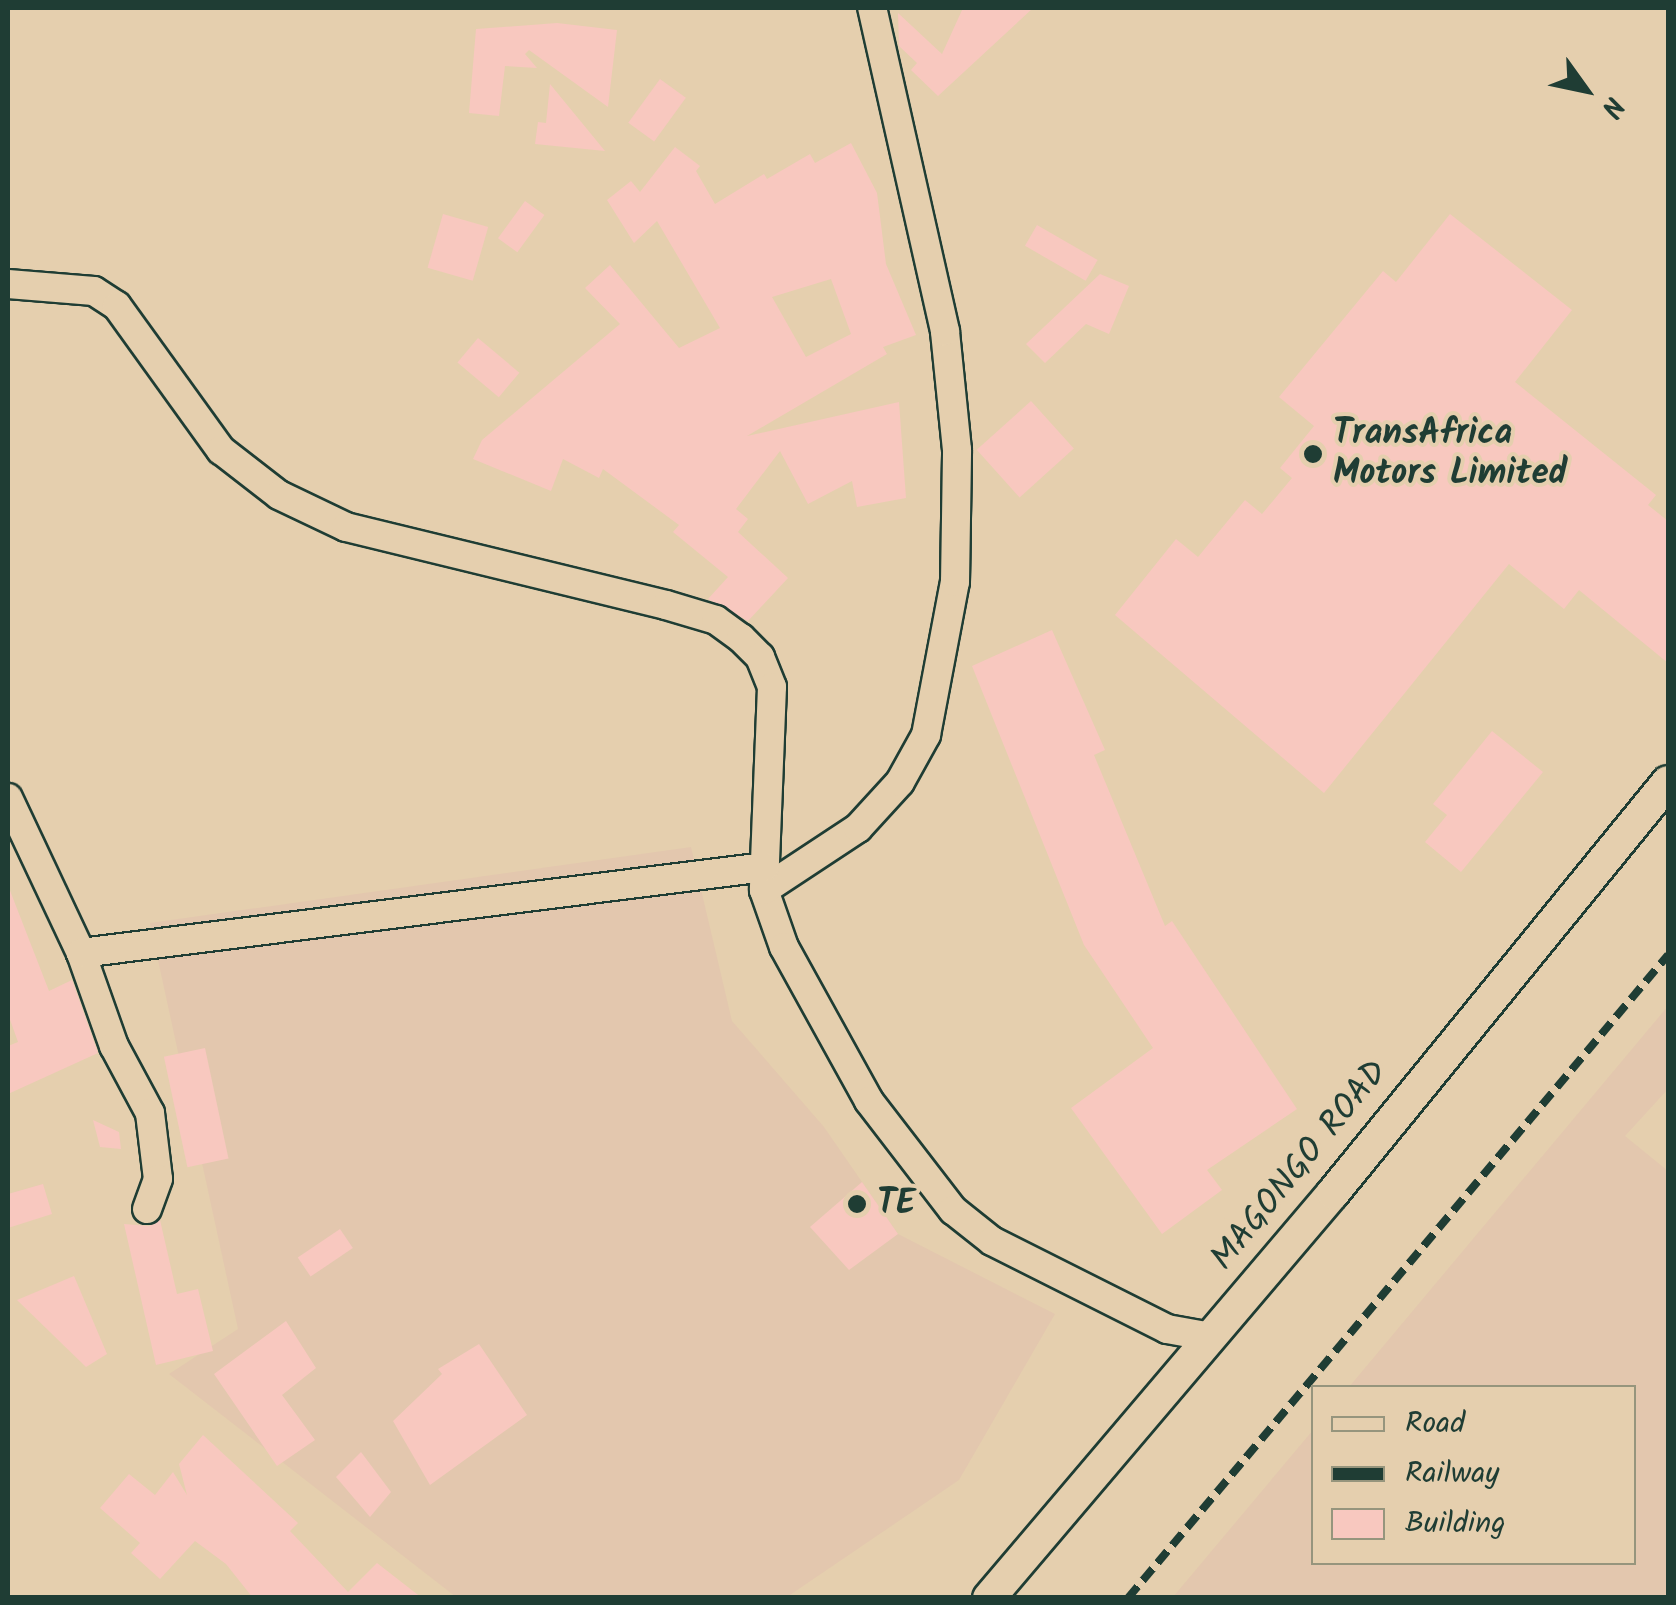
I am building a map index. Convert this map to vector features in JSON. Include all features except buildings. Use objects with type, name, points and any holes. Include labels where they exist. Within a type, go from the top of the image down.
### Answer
[{"type":"street","points":[[81,952],[765,879],[858,828],[900,782],[926,735],[956,582],[957,450],[945,332],[872,8]]},
{"type":"street","points":[[8,284],[94,291],[117,306],[222,450],[278,495],[398,543],[666,605],[716,620],[741,638],[760,657],[772,687],[765,879],[784,947],[860,1087],[953,1210],[1030,1265],[1167,1329],[1211,1337]]},
{"type":"street","name":"MAGONGO ROAD","points":[[989,1598],[1211,1337],[1668,782]]},
{"type":"street","points":[[8,798],[81,952],[114,1046],[150,1113],[158,1179],[147,1209]]},
{"type":"shaded area","points":[[691,847],[732,1021],[824,1127],[898,1234],[1055,1314],[959,1480],[787,1597],[456,1597],[169,1374],[238,1329],[150,923]]},
{"type":"shaded area","points":[[1668,1006],[1668,1089],[1625,1136],[1668,1171],[1668,1597],[1173,1597],[1311,1432],[1311,1565],[1636,1565],[1636,1385],[1351,1385]]},
{"type":"railway","points":[[1128,1598],[1668,955]]},
{"type":"place","name":"TransAfrica Motors Limited","points":[[1313,454]]},
{"type":"place","name":"TE","points":[[857,1204]]}]
